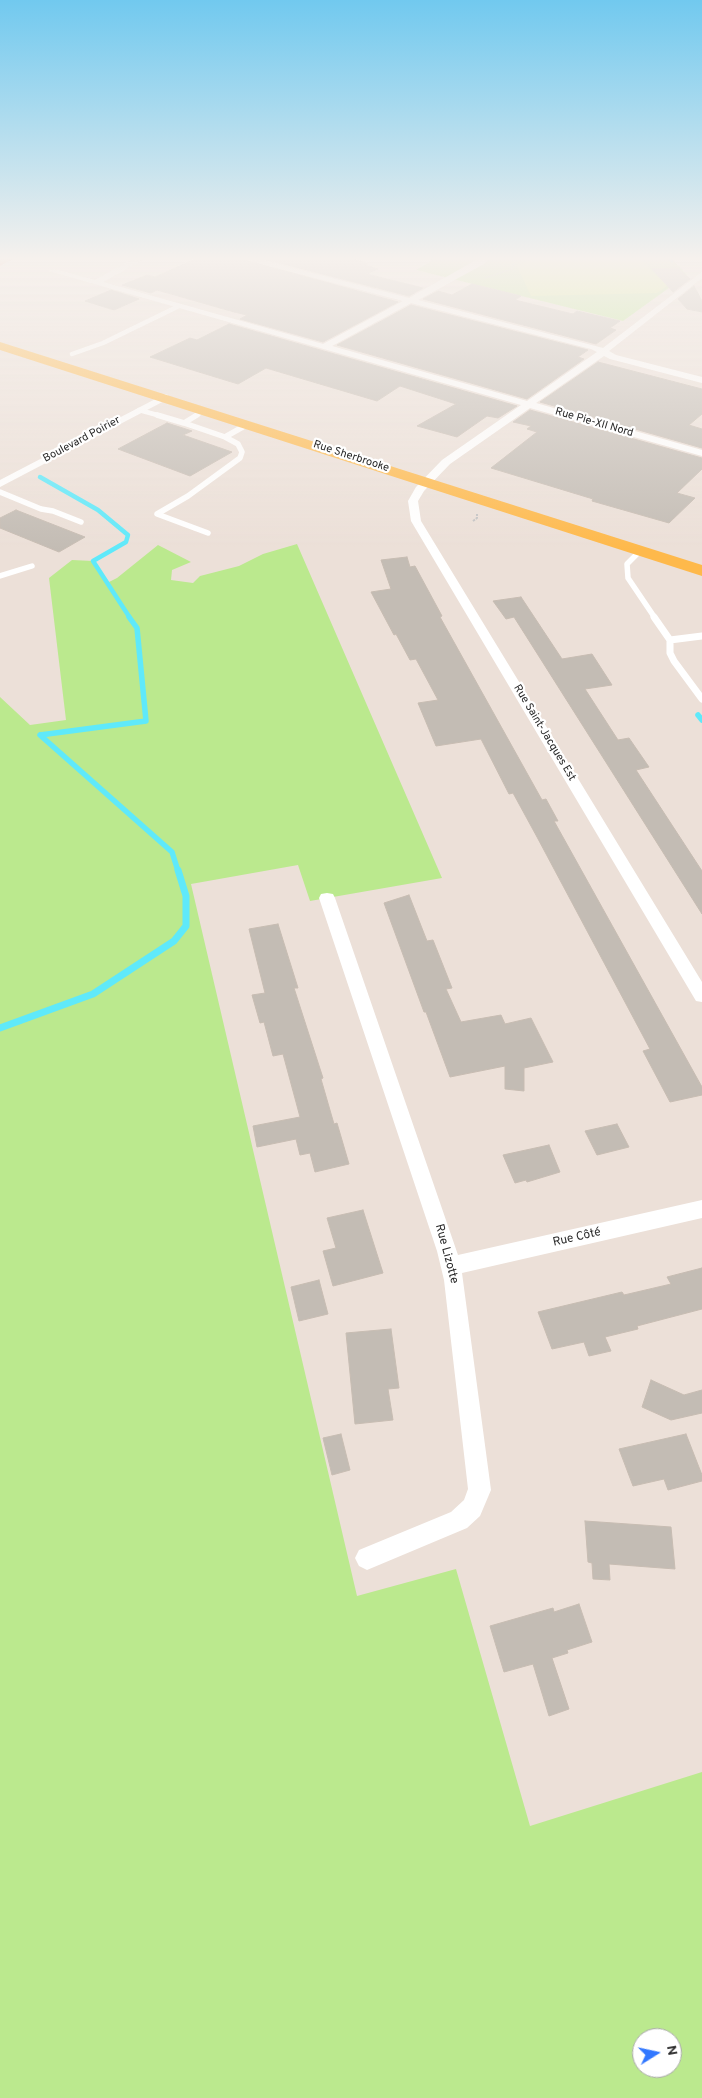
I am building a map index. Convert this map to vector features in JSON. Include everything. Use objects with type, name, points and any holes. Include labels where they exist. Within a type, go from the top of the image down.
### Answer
[{"type":"main road","name":"Rue Sherbrooke","points":[[26,354],[248,424],[702,555]]},
{"type":"main road","name":"Rue Sherbrooke","points":[[72,354],[432,476],[640,551],[702,571]]},
{"type":"street","name":"Rue Pie-XII Nord","points":[[349,354],[702,454]]},
{"type":"street","name":"Rue Saint-Jacques Est","points":[[600,354],[446,462],[413,500],[413,510],[416,521],[702,996]]},
{"type":"street","points":[[607,354],[702,380]]},
{"type":"street","name":"Boulevard Poirier","points":[[0,484],[165,397]]},
{"type":"street","name":"Rue Lizotte","points":[[327,898],[451,1266],[480,1490],[472,1508],[459,1520],[367,1558]]},
{"type":"street","name":"Rue Côté","points":[[451,1266],[702,1208]]},
{"type":"lane","points":[[139,410],[184,422],[225,437],[238,444],[242,452],[240,458],[188,496],[158,514],[208,533]]},
{"type":"lane","points":[[184,422],[205,410]]},
{"type":"lane","points":[[225,437],[248,424]]},
{"type":"lane","points":[[0,492],[41,510],[54,511],[81,522]]},
{"type":"lane","points":[[640,551],[627,564],[628,578],[670,640],[670,653],[674,661],[702,699]]},
{"type":"lane","points":[[0,576],[32,566]]},
{"type":"lane","points":[[670,640],[702,636]]},
{"type":"path","points":[[473,521],[477,518],[477,514]]},
{"type":"green space","points":[[297,544],[442,878],[310,901],[298,865],[191,884],[357,1596],[456,1569],[530,1826],[702,1772],[702,2098],[0,2098],[0,697],[30,725],[66,720],[49,578],[72,560],[93,561],[107,583],[117,578],[158,545],[191,562],[172,570],[171,580],[193,583],[200,576],[239,566],[263,554]]},
{"type":"building","points":[[157,354],[334,354],[517,406],[498,418],[487,416],[457,437],[417,426],[456,404],[400,386],[377,401],[266,368],[238,384],[150,357]]},
{"type":"building","points":[[368,354],[582,354],[578,357],[584,359],[527,399]]},
{"type":"building","points":[[598,362],[702,389],[702,414],[689,425],[702,429],[702,448],[540,402]]},
{"type":"building","points":[[530,410],[702,458],[702,469],[677,493],[695,498],[669,523],[592,501],[593,499],[491,468],[537,432],[527,429],[531,426],[513,422]]},
{"type":"building","points":[[167,423],[192,431],[183,435],[232,452],[190,476],[118,449]]},
{"type":"building","points":[[16,510],[85,537],[59,552],[0,528],[0,518]]},
{"type":"building","points":[[407,557],[410,567],[415,566],[442,616],[440,617],[542,800],[546,799],[558,821],[554,821],[702,1087],[702,1095],[670,1102],[643,1051],[650,1049],[537,837],[513,793],[509,794],[481,739],[436,746],[418,703],[438,700],[416,659],[410,660],[396,634],[394,635],[371,592],[391,589],[381,560]]},
{"type":"building","points":[[521,597],[562,659],[592,654],[612,685],[585,689],[618,740],[629,738],[649,767],[636,770],[702,871],[702,914],[514,617],[506,619],[493,601]]},
{"type":"building","points":[[409,895],[427,941],[433,940],[452,988],[446,989],[461,1022],[501,1015],[505,1024],[531,1018],[553,1062],[524,1068],[524,1091],[505,1089],[505,1066],[450,1077],[384,903]]},
{"type":"building","points":[[278,924],[298,988],[294,988],[323,1078],[321,1079],[334,1124],[337,1123],[349,1164],[315,1172],[310,1153],[300,1155],[296,1139],[257,1147],[253,1126],[300,1117],[283,1054],[273,1056],[264,1022],[260,1023],[252,995],[265,993],[249,929]]},
{"type":"building","points":[[617,1124],[629,1147],[597,1155],[585,1131]]},
{"type":"building","points":[[549,1145],[560,1172],[527,1182],[526,1180],[515,1183],[503,1155]]},
{"type":"building","points":[[363,1210],[383,1273],[333,1286],[323,1251],[336,1248],[327,1218]]},
{"type":"building","points":[[702,1268],[702,1309],[637,1326],[638,1329],[605,1337],[611,1351],[589,1356],[584,1342],[552,1349],[538,1312],[622,1292],[624,1295],[671,1284],[667,1277]]},
{"type":"building","points":[[319,1280],[328,1314],[299,1321],[291,1287]]},
{"type":"building","points":[[391,1329],[399,1388],[388,1389],[393,1420],[355,1424],[346,1333]]},
{"type":"building","points":[[651,1380],[684,1395],[702,1390],[702,1413],[671,1420],[642,1407]]},
{"type":"building","points":[[341,1434],[350,1470],[332,1475],[323,1438]]},
{"type":"building","points":[[686,1434],[702,1475],[702,1481],[668,1490],[664,1479],[633,1486],[619,1449]]},
{"type":"building","points":[[585,1521],[671,1527],[675,1569],[609,1564],[610,1580],[593,1579],[592,1563],[588,1562]]},
{"type":"building","points":[[579,1604],[592,1642],[567,1650],[568,1653],[552,1658],[569,1709],[549,1716],[533,1664],[504,1672],[490,1626],[553,1608],[554,1612]]},
{"type":"waterway","points":[[40,477],[98,510],[128,535],[126,542],[93,561],[130,618]]},
{"type":"waterway","points":[[129,617],[137,628],[146,721],[40,735],[172,852],[178,871]]},
{"type":"waterway","points":[[698,715],[702,720]]},
{"type":"waterway","points":[[0,1028],[93,994],[174,941],[186,926],[186,896],[178,870]]}]
